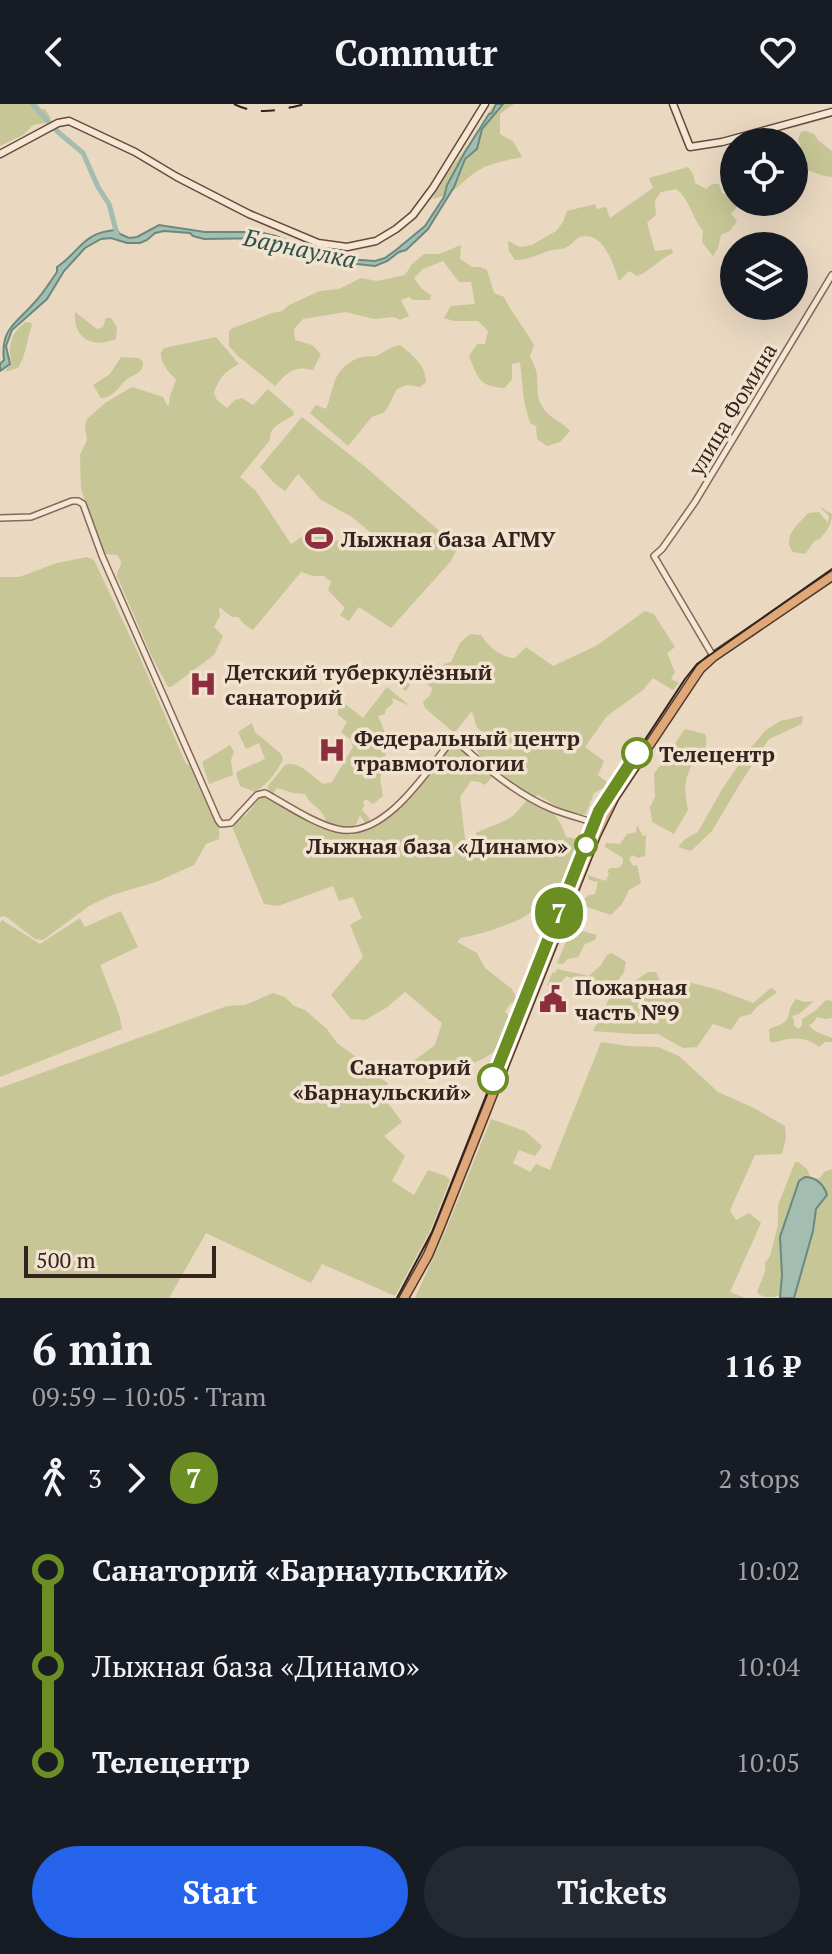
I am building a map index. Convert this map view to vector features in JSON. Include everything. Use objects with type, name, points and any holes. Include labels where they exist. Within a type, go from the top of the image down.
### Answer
[{"type":"highway","points":[[404,1298],[439,1229],[600,825],[614,798],[700,669],[832,576]]},
{"type":"main road","points":[[0,154],[58,123],[73,122],[272,224],[318,243],[338,247],[356,246],[376,241],[413,215],[485,104]]},
{"type":"main road","points":[[673,104],[690,147],[722,142],[832,112]]},
{"type":"street","name":"улица Фомина","points":[[713,657],[654,556],[695,502],[832,275]]},
{"type":"street","points":[[0,518],[31,517],[72,501],[83,504],[102,556],[218,820],[224,825],[231,823],[257,795],[265,793],[326,825],[348,831],[363,829],[401,802],[453,738],[525,795],[556,811],[600,825]]},
{"type":"shaded area","points":[[0,104],[38,104],[51,118],[46,123],[33,125],[23,135],[0,146]]},
{"type":"shaded area","points":[[494,104],[514,104],[500,114],[500,134],[513,141],[522,157],[482,168],[452,191],[432,199],[440,183]]},
{"type":"shaded area","points":[[808,132],[832,151],[832,177],[808,170]]},
{"type":"shaded area","points":[[688,167],[695,183],[706,189],[712,184],[719,184],[720,216],[733,216],[737,221],[730,231],[720,232],[718,248],[713,256],[702,242],[703,231],[688,203],[676,189],[661,192],[655,200],[656,215],[647,223],[655,251],[672,249],[673,253],[637,276],[629,271],[619,281],[606,250],[595,238],[588,236],[580,237],[565,248],[531,258],[515,260],[509,251],[508,241],[520,247],[532,245],[556,231],[567,211],[595,204],[597,209],[606,207],[610,218],[653,188],[649,178]]},
{"type":"shaded area","points":[[461,245],[460,259],[472,267],[487,270],[494,293],[504,297],[534,345],[530,356],[537,373],[540,402],[548,414],[570,431],[560,442],[547,446],[537,439],[536,426],[530,423],[524,401],[520,362],[512,364],[512,379],[505,388],[490,386],[477,376],[469,356],[477,344],[485,344],[488,331],[478,321],[444,318],[451,306],[475,304],[471,282],[459,282],[443,261],[423,269],[414,278],[431,295],[430,300],[413,300],[409,297],[401,300],[409,316],[400,320],[394,317],[374,319],[346,312],[303,319],[294,329],[295,340],[312,345],[321,354],[313,370],[301,368],[292,371],[275,386],[229,346],[229,331],[233,328],[282,311],[320,291],[339,289],[361,278],[377,281],[405,275],[424,254],[439,254]]},
{"type":"shaded area","points":[[75,312],[97,329],[103,327],[106,318],[111,318],[117,327],[116,339],[99,343],[86,339],[77,329]]},
{"type":"shaded area","points":[[26,322],[32,325],[21,363],[18,368],[4,372],[11,364],[13,336]]},
{"type":"shaded area","points":[[216,337],[239,364],[220,379],[214,393],[217,400],[227,408],[242,398],[253,405],[268,389],[293,411],[294,415],[274,428],[270,440],[240,477],[256,491],[291,544],[316,527],[336,540],[354,545],[360,545],[371,533],[352,517],[321,500],[298,474],[285,491],[260,467],[302,417],[458,547],[451,561],[391,628],[359,607],[349,621],[340,615],[345,608],[328,590],[331,582],[324,576],[301,572],[253,630],[219,607],[220,616],[214,627],[223,636],[214,655],[168,687],[117,576],[120,559],[117,555],[105,554],[93,528],[81,488],[80,455],[87,440],[87,419],[105,403],[132,387],[163,397],[169,405],[176,380],[162,360],[164,348]]},
{"type":"shaded area","points":[[400,345],[421,365],[426,382],[420,387],[407,385],[397,389],[385,412],[372,417],[348,446],[310,413],[316,405],[326,409],[335,381],[348,364]]},
{"type":"shaded area","points":[[121,357],[139,358],[143,362],[142,369],[114,393],[101,398],[93,385],[110,374]]},
{"type":"shaded area","points":[[819,506],[832,514],[828,528],[805,554],[793,552],[790,536],[808,513],[819,512],[828,523],[829,516]]},
{"type":"shaded area","points":[[87,557],[94,560],[137,651],[186,764],[218,825],[219,839],[206,844],[194,865],[156,882],[112,895],[89,906],[43,940],[35,939],[5,916],[0,917],[0,577],[19,577],[57,563]]},
{"type":"shaded area","points":[[645,611],[654,614],[675,647],[667,653],[675,672],[671,679],[679,683],[673,690],[653,678],[643,690],[607,716],[585,747],[604,761],[598,775],[612,786],[609,791],[602,789],[594,793],[586,814],[556,806],[538,795],[534,798],[494,771],[476,749],[486,736],[476,726],[473,713],[456,731],[452,731],[425,708],[423,702],[431,694],[432,688],[420,679],[413,680],[406,691],[395,684],[420,664],[438,671],[451,662],[460,643],[470,634],[481,635],[495,651],[505,656],[515,658],[526,647],[553,666],[596,646]]},
{"type":"shaded area","points":[[387,687],[410,706],[392,698],[393,703],[385,714],[378,716],[387,744],[383,760],[385,767],[380,778],[383,796],[373,804],[366,799],[363,802],[362,810],[370,819],[368,822],[365,823],[360,815],[351,828],[338,826],[326,821],[305,794],[277,788],[273,794],[269,793],[268,786],[285,765],[290,764],[300,767],[323,784],[332,782],[353,747],[351,740],[341,732],[347,722],[338,715],[338,708],[344,703],[363,718]]},
{"type":"shaded area","points":[[803,716],[802,724],[769,739],[712,831],[691,851],[678,847],[698,832],[721,791],[765,731],[780,721]]},
{"type":"shaded area","points":[[252,723],[255,732],[283,759],[271,778],[255,792],[240,786],[236,774],[265,759],[259,743],[246,749],[238,732]]},
{"type":"shaded area","points":[[685,729],[705,734],[706,746],[686,779],[688,810],[674,834],[652,822],[650,807],[655,797],[654,774]]},
{"type":"shaded area","points":[[453,741],[493,776],[485,785],[471,781],[460,797],[465,839],[477,845],[476,833],[510,818],[528,799],[552,813],[566,837],[582,840],[571,861],[557,906],[538,908],[515,921],[457,942],[477,953],[485,968],[512,989],[518,1001],[510,1004],[505,1012],[510,1017],[498,1047],[481,1060],[468,1065],[440,1071],[416,1070],[407,1066],[435,1045],[442,1023],[405,992],[365,1020],[351,1019],[331,995],[363,957],[350,925],[362,918],[353,897],[339,901],[333,886],[278,906],[264,904],[233,824],[247,814],[262,795],[324,828],[350,835],[365,832],[394,811]]},
{"type":"shaded area","points":[[230,745],[234,752],[231,760],[233,775],[209,784],[202,762]]},
{"type":"shaded area","points":[[637,825],[643,836],[646,835],[645,856],[638,858],[632,855],[629,859],[633,866],[637,865],[641,883],[629,890],[622,904],[611,915],[578,904],[595,894],[598,882],[589,880],[588,875],[606,881],[610,868],[619,868],[623,863],[623,858],[605,847],[606,843],[620,844],[627,834],[636,832]]},
{"type":"shaded area","points":[[121,911],[138,947],[100,965],[122,1029],[0,1077],[2,920],[40,944],[80,918],[85,927]]},
{"type":"shaded area","points":[[572,928],[597,935],[595,940],[585,944],[578,957],[568,959],[563,964],[557,963]]},
{"type":"shaded area","points":[[612,953],[626,962],[624,972],[612,989],[598,987],[587,978],[566,976],[557,988],[547,985],[557,969],[589,976]]},
{"type":"shaded area","points":[[648,972],[656,972],[664,991],[674,993],[688,982],[753,1003],[771,988],[777,992],[751,1014],[740,1017],[731,1030],[713,1024],[697,1047],[683,1048],[658,1034],[593,1031],[609,999]]},
{"type":"shaded area","points":[[273,993],[305,1010],[327,1029],[337,1043],[388,1083],[381,1094],[402,1122],[384,1136],[405,1156],[392,1181],[414,1195],[428,1170],[450,1180],[430,1231],[395,1296],[322,1264],[311,1283],[206,1233],[169,1298],[0,1298],[0,1088],[227,1006],[245,1005]]},
{"type":"shaded area","points":[[796,999],[814,1001],[792,1016],[798,1029],[802,1026],[802,1019],[826,1000],[832,1001],[832,1018],[817,1017],[809,1025],[832,1038],[832,1042],[825,1042],[819,1047],[792,1038],[770,1042],[769,1029],[787,1020]]},
{"type":"shaded area","points":[[601,1042],[658,1047],[679,1056],[718,1092],[785,1126],[782,1154],[755,1155],[730,1210],[736,1220],[749,1213],[761,1223],[730,1292],[745,1298],[415,1298],[491,1119],[525,1131],[542,1146],[535,1156],[519,1150],[513,1163],[530,1172],[536,1164],[550,1170]]},
{"type":"shaded area","points":[[795,1162],[807,1169],[810,1177],[799,1181],[780,1244],[780,1295],[765,1297],[757,1293],[778,1225],[778,1205]]},
{"type":"shaded area","points":[[832,1169],[832,1298],[794,1298],[816,1209],[825,1197],[821,1184],[814,1178],[819,1179],[824,1172]]},
{"type":"water","name":"Барнаулка","points":[[496,104],[503,104],[482,129],[477,149],[465,159],[454,187],[428,229],[406,250],[387,261],[375,266],[320,260],[264,238],[204,239],[190,233],[164,231],[140,243],[101,239],[85,248],[64,271],[47,299],[12,330],[6,346],[10,364],[0,371],[5,340],[12,327],[43,292],[57,272],[57,267],[96,234],[117,230],[129,238],[137,237],[159,225],[205,232],[259,232],[345,259],[375,261],[385,258],[425,226],[444,197],[465,152]]},
{"type":"water","points":[[805,1177],[819,1182],[827,1195],[816,1209],[794,1298],[780,1298],[780,1237],[799,1181]]},
{"type":"waterway","points":[[32,104],[83,153],[109,204],[117,234]]},
{"type":"tram line","points":[[397,1298],[432,1232],[606,799],[697,664],[832,569]]},
{"type":"tram line","name":"7","points":[[493,1079],[599,811],[637,753]]},
{"type":"railway","points":[[234,104],[260,111],[305,104]]},
{"type":"place","name":"Лыжная база АГМУ","points":[[319,538]]},
{"type":"place","name":"Детский туберкулёзный санаторий","points":[[203,684]]},
{"type":"place","name":"Федеральный центр травмотологии","points":[[332,750]]},
{"type":"place","name":"Телецентр","points":[[637,753]]},
{"type":"place","name":"Лыжная база «Динамо»","points":[[586,845]]},
{"type":"place","name":"Пожарная часть №9","points":[[553,999]]},
{"type":"place","name":"Санаторий «Барнаульский»","points":[[493,1079]]}]
